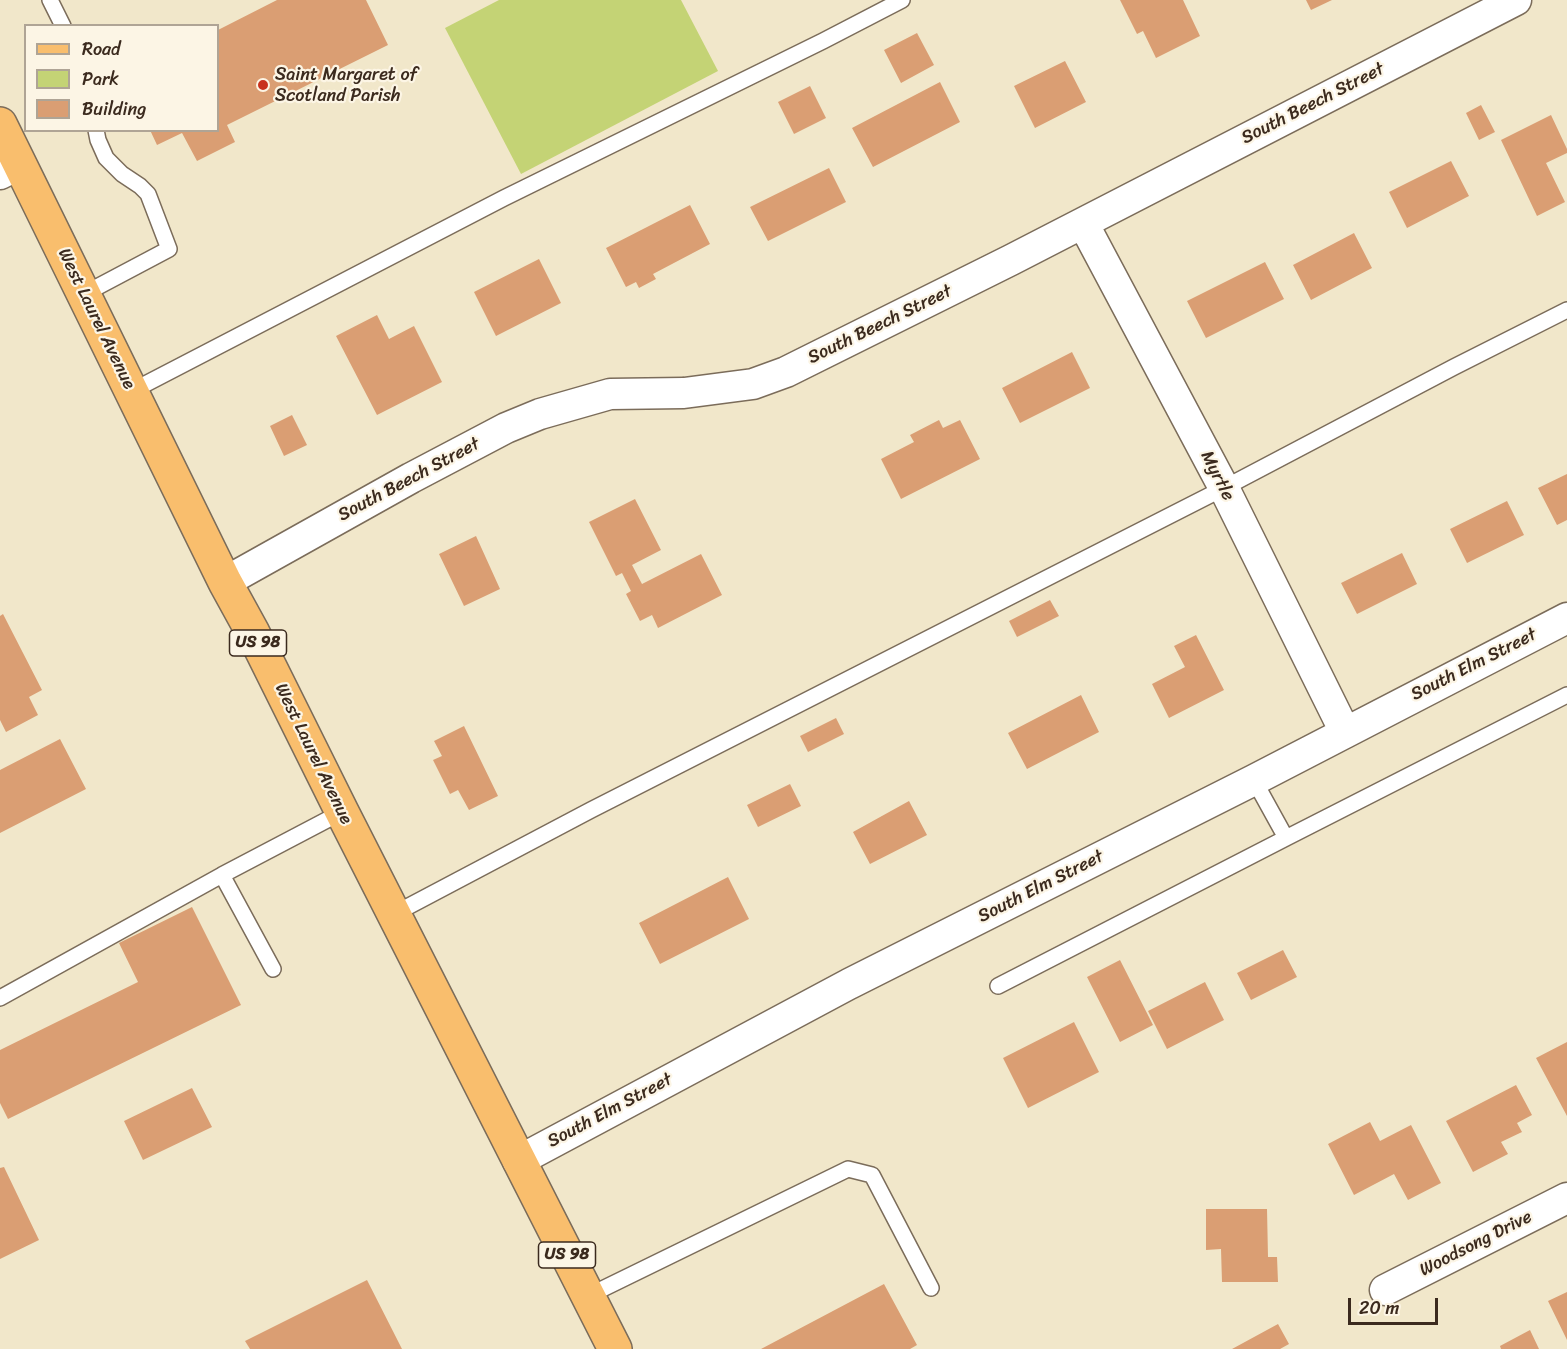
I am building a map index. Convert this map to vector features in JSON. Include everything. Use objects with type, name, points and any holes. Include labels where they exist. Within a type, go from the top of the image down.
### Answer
[{"type":"main road","name":"West Laurel Avenue","points":[[0,124],[10,169],[84,294],[225,582],[253,633],[615,1349]]},
{"type":"street","name":"South Beech Street","points":[[225,582],[411,478],[506,428],[540,414],[610,394],[684,393],[753,384],[786,372],[1011,260],[1516,0]]},
{"type":"street","name":"Myrtle","points":[[1083,223],[1224,488],[1345,732]]},
{"type":"street","name":"South Elm Street","points":[[518,1161],[849,984],[1254,780],[1567,618]]},
{"type":"street","name":"Woodsong Drive","points":[[1385,1290],[1567,1198]]},
{"type":"lane","points":[[50,0],[62,24]]},
{"type":"lane","points":[[132,392],[504,198],[902,0]]},
{"type":"lane","points":[[84,294],[169,249],[148,194],[106,158],[96,132]]},
{"type":"lane","points":[[394,914],[612,799],[1224,488],[1567,310]]},
{"type":"lane","points":[[998,986],[1567,695]]},
{"type":"lane","points":[[1254,780],[1286,838]]},
{"type":"lane","points":[[0,998],[222,875],[342,812]]},
{"type":"lane","points":[[222,875],[273,969]]},
{"type":"lane","points":[[588,1296],[848,1169],[872,1174],[931,1288]]},
{"type":"green space","points":[[499,0],[681,0],[718,71],[521,174],[445,28]]},
{"type":"building","name":"Saint Margaret of Scotland Parish","points":[[277,0],[366,0],[388,45],[227,125],[235,142],[197,161],[182,133],[157,145],[151,132],[219,132],[219,29]]},
{"type":"building","points":[[1120,0],[1183,0],[1200,36],[1156,58],[1143,31],[1137,34]]},
{"type":"building","points":[[1306,0],[1332,0],[1311,10]]},
{"type":"building","points":[[917,33],[934,65],[901,83],[884,50]]},
{"type":"building","points":[[1065,61],[1086,102],[1035,128],[1014,86]]},
{"type":"building","points":[[940,82],[960,122],[873,167],[852,128]]},
{"type":"building","points":[[810,86],[826,118],[794,134],[778,102]]},
{"type":"building","points":[[1481,105],[1495,132],[1479,140],[1466,113]]},
{"type":"building","points":[[1551,115],[1567,153],[1546,163],[1565,202],[1537,216],[1501,140]]},
{"type":"building","points":[[1451,161],[1469,196],[1407,228],[1389,192]]},
{"type":"building","points":[[829,168],[846,202],[768,241],[750,207]]},
{"type":"building","points":[[690,205],[710,244],[653,274],[656,279],[639,288],[636,282],[626,287],[606,248]]},
{"type":"building","points":[[1354,233],[1372,268],[1311,300],[1293,265]]},
{"type":"building","points":[[539,259],[561,303],[496,336],[474,292]]},
{"type":"building","points":[[1265,262],[1284,299],[1206,338],[1187,301]]},
{"type":"building","points":[[377,315],[389,339],[414,326],[442,382],[377,415],[336,336]]},
{"type":"building","points":[[1072,352],[1090,388],[1020,423],[1002,388]]},
{"type":"building","points":[[292,415],[307,445],[284,456],[270,426]]},
{"type":"building","points":[[939,420],[943,428],[960,420],[980,459],[901,499],[881,459],[914,442],[910,435]]},
{"type":"building","points":[[1567,474],[1567,520],[1557,525],[1538,488]]},
{"type":"building","points":[[635,499],[661,550],[632,565],[642,584],[701,554],[722,595],[658,628],[652,615],[640,621],[626,594],[631,591],[622,573],[616,576],[589,522]]},
{"type":"building","points":[[1507,501],[1524,535],[1467,563],[1450,529]]},
{"type":"building","points":[[476,536],[500,589],[464,606],[439,554]]},
{"type":"building","points":[[1402,553],[1417,584],[1357,614],[1341,583]]},
{"type":"building","points":[[1050,600],[1059,616],[1017,637],[1009,621]]},
{"type":"building","points":[[3,614],[42,690],[29,697],[38,715],[6,732],[0,720],[0,616]]},
{"type":"building","points":[[1196,635],[1224,690],[1169,718],[1152,684],[1185,667],[1174,646]]},
{"type":"building","points":[[1081,695],[1099,732],[1027,769],[1008,733]]},
{"type":"building","points":[[836,718],[844,734],[808,752],[800,736]]},
{"type":"building","points":[[464,726],[498,796],[469,810],[458,790],[450,794],[433,760],[442,756],[434,741]]},
{"type":"building","points":[[60,739],[86,789],[0,833],[0,770]]},
{"type":"building","points":[[790,784],[801,806],[758,827],[747,805]]},
{"type":"building","points":[[909,801],[927,835],[870,864],[853,832]]},
{"type":"building","points":[[728,877],[749,919],[660,964],[639,923]]},
{"type":"building","points":[[192,907],[241,1005],[8,1119],[0,1103],[0,1050],[138,982],[119,943]]},
{"type":"building","points":[[1283,950],[1297,977],[1251,1000],[1237,973]]},
{"type":"building","points":[[1120,960],[1153,1025],[1120,1042],[1087,977]]},
{"type":"building","points":[[1205,982],[1224,1020],[1167,1049],[1148,1011]]},
{"type":"building","points":[[1074,1022],[1099,1072],[1028,1108],[1003,1058]]},
{"type":"building","points":[[1567,1042],[1567,1116],[1536,1058]]},
{"type":"building","points":[[1516,1085],[1532,1115],[1517,1123],[1522,1132],[1501,1142],[1508,1154],[1473,1172],[1446,1121]]},
{"type":"building","points":[[192,1088],[212,1127],[143,1160],[124,1121]]},
{"type":"building","points":[[1370,1122],[1380,1141],[1411,1125],[1441,1183],[1408,1200],[1394,1174],[1354,1195],[1328,1144]]},
{"type":"building","points":[[4,1167],[39,1240],[0,1259],[0,1168]]},
{"type":"building","points":[[1206,1209],[1267,1209],[1268,1257],[1277,1257],[1278,1282],[1222,1282],[1221,1249],[1206,1250]]},
{"type":"building","points":[[367,1280],[402,1349],[250,1349],[245,1341]]},
{"type":"building","points":[[884,1284],[917,1345],[910,1349],[761,1349]]},
{"type":"building","points":[[1567,1292],[1567,1340],[1548,1301]]},
{"type":"building","points":[[1278,1324],[1289,1344],[1280,1349],[1232,1349]]},
{"type":"building","points":[[1530,1330],[1539,1349],[1501,1349],[1500,1346]]},
{"type":"place","name":"Saint Margaret of Scotland Parish","points":[[263,85]]}]
